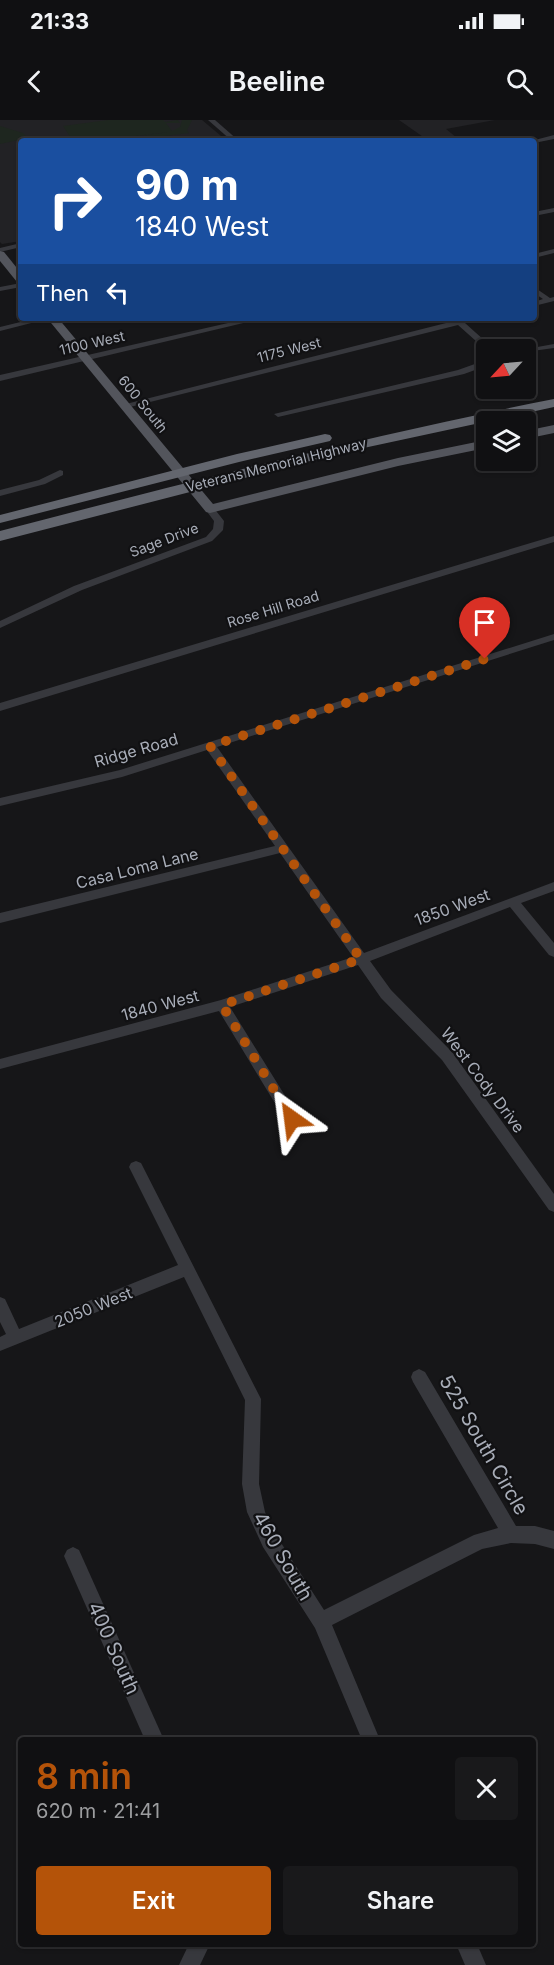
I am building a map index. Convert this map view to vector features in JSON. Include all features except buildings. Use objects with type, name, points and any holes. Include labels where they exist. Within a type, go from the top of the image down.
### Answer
[{"type":"highway","name":"Veterans Memorial Highway","points":[[0,519],[237,458],[502,399]]},
{"type":"highway","name":"Veterans Memorial Highway","points":[[0,537],[250,471],[403,434],[554,403]]},
{"type":"main road","points":[[0,255],[18,276]]},
{"type":"main road","name":"600 South","points":[[56,321],[206,505]]},
{"type":"main road","points":[[536,433],[554,429]]},
{"type":"main road","name":"Sage Drive","points":[[206,505],[476,446]]},
{"type":"street","points":[[211,120],[232,138]]},
{"type":"street","points":[[537,140],[554,137]]},
{"type":"street","points":[[537,213],[554,210]]},
{"type":"street","points":[[0,249],[18,246]]},
{"type":"street","points":[[537,255],[554,251]]},
{"type":"street","points":[[0,290],[18,286]]},
{"type":"street","points":[[537,291],[552,300]]},
{"type":"street","points":[[537,303],[552,300]]},
{"type":"street","points":[[0,329],[43,321]]},
{"type":"street","name":"1100 West","points":[[0,378],[247,321]]},
{"type":"street","name":"1175 West","points":[[126,405],[453,321]]},
{"type":"street","points":[[458,321],[479,339]]},
{"type":"street","points":[[536,348],[554,346]]},
{"type":"street","points":[[278,414],[476,366]]},
{"type":"street","points":[[0,493],[42,482],[60,473]]},
{"type":"street","name":"Sage Drive","points":[[0,625],[78,588],[209,539],[218,530],[219,521],[206,505]]},
{"type":"street","name":"Rose Hill Road","points":[[0,707],[554,539]]},
{"type":"street","name":"Ridge Road","points":[[0,802],[122,773],[554,637]]},
{"type":"street","name":"West Cody Drive","points":[[210,746],[386,994],[402,1012],[430,1036],[447,1056],[554,1206]]},
{"type":"street","name":"Casa Loma Lane","points":[[0,918],[281,849]]},
{"type":"street","name":"1850 West","points":[[361,959],[554,886]]},
{"type":"street","points":[[513,902],[554,952]]},
{"type":"street","name":"1840 West","points":[[0,1064],[222,1005],[361,959]]},
{"type":"street","points":[[222,1005],[292,1119]]},
{"type":"street","name":"460 South","points":[[136,1167],[253,1399],[256,1419],[250,1488],[256,1512],[267,1535],[320,1621],[370,1737]]},
{"type":"street","name":"2050 West","points":[[7,1341],[186,1269]]},
{"type":"street","points":[[0,1304],[7,1341]]},
{"type":"street","name":"525 South Circle","points":[[419,1377],[511,1534]]},
{"type":"street","points":[[320,1621],[480,1541],[511,1534],[535,1535],[554,1540]]},
{"type":"street","name":"400 South","points":[[73,1556],[154,1737]]},
{"type":"street","points":[[189,1965],[198,1947]]},
{"type":"street","points":[[467,1947],[476,1965]]},
{"type":"shaded area","points":[[0,120],[202,120],[223,138],[18,138],[18,241],[2,244],[0,242]]},
{"type":"shaded area","points":[[108,120],[163,120],[165,122],[178,120],[180,123],[166,123],[172,131],[180,127],[182,120],[192,120],[187,130],[189,133],[150,138],[126,138],[169,132],[120,138],[71,138],[63,126]]},
{"type":"shaded area","points":[[399,120],[495,120],[446,129],[457,138],[425,138]]},
{"type":"shaded area","points":[[0,126],[23,133],[28,138],[18,138],[18,140],[0,144]]},
{"type":"route","points":[[292,1119],[222,1005],[361,959],[210,746],[485,659]]}]
